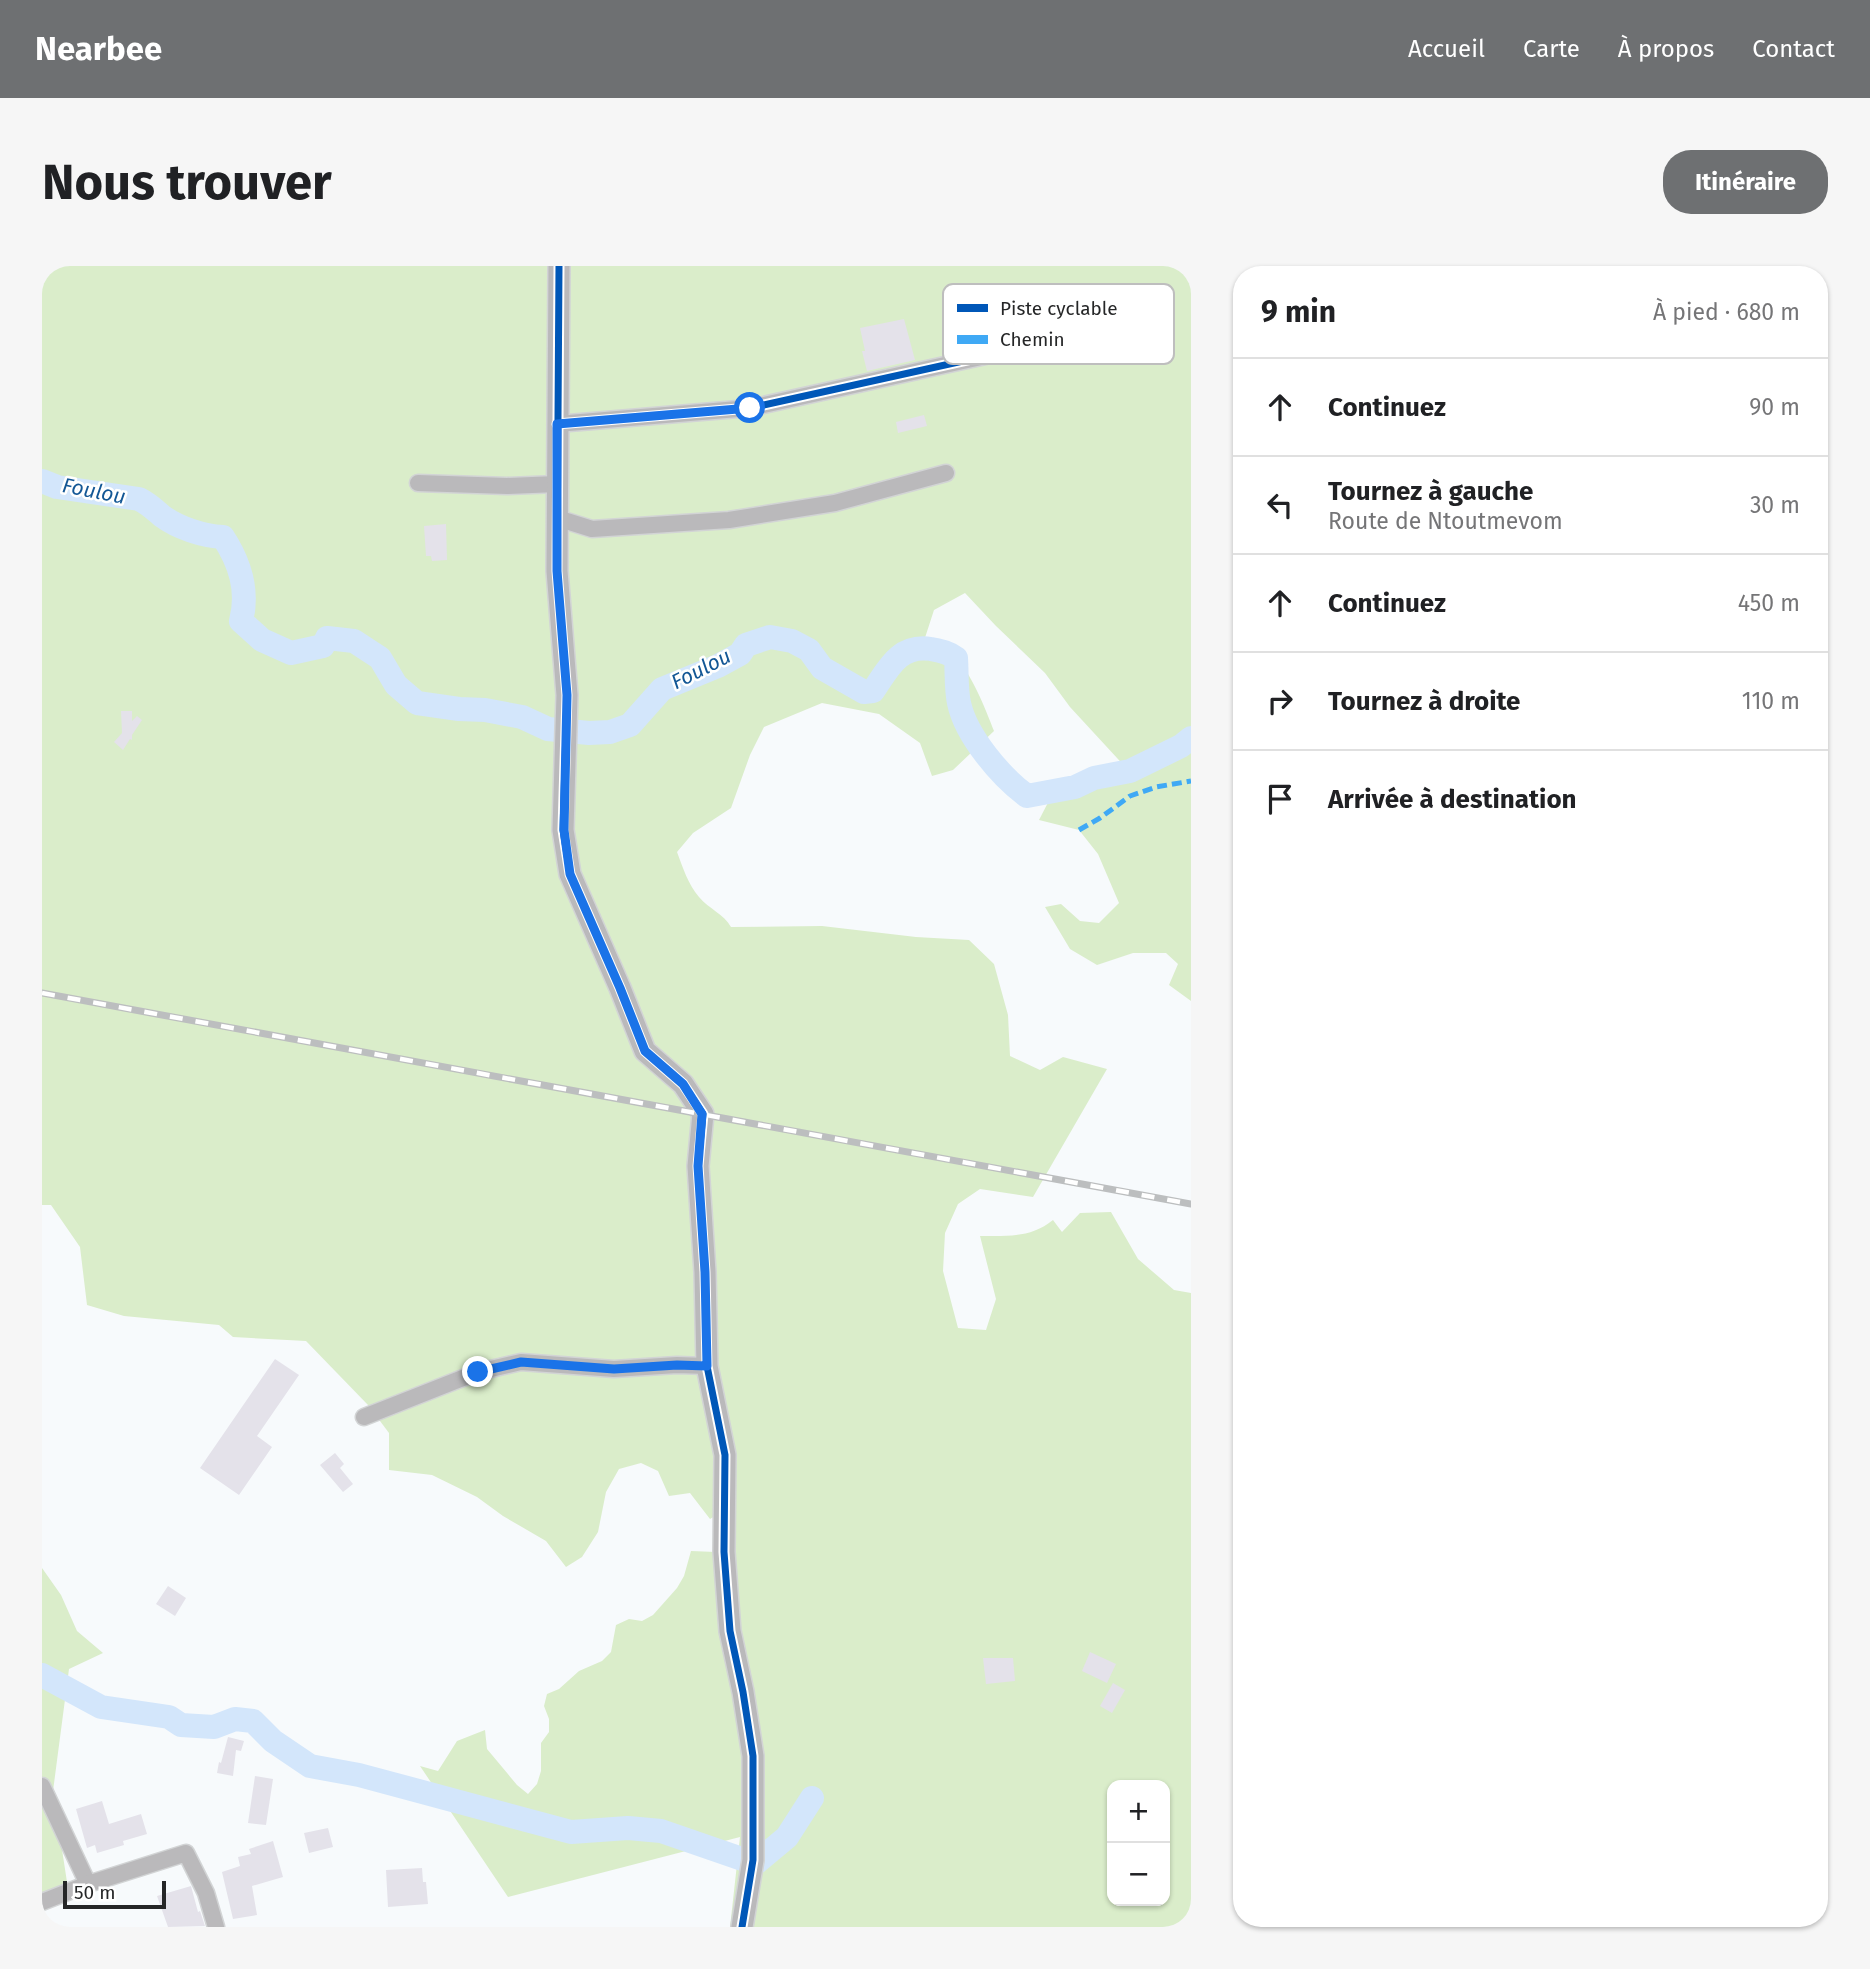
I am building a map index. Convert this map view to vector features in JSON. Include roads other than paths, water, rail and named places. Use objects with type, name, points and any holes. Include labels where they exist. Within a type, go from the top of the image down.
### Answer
[{"type":"street","points":[[559,266],[557,571],[567,695],[564,830],[570,874],[645,1051],[683,1084],[702,1114],[698,1166],[705,1272],[707,1366],[725,1455],[724,1552],[730,1631],[753,1756],[753,1860],[742,1927]]},
{"type":"street","points":[[557,424],[750,408],[949,364]]},
{"type":"street","points":[[557,518],[592,529],[729,520],[835,503],[946,473]]},
{"type":"street","points":[[418,483],[507,486],[557,484]]},
{"type":"street","points":[[364,1417],[478,1372],[521,1362],[614,1369],[707,1366]]},
{"type":"street","points":[[42,1786],[88,1884]]},
{"type":"street","points":[[42,1902],[88,1884],[186,1853],[206,1893],[216,1927]]},
{"type":"waterway","name":"Foulou","points":[[42,481],[57,487],[139,499],[183,528],[223,537],[241,577],[244,598],[241,621],[262,640],[291,653],[323,646],[327,638],[354,641],[380,658],[396,685],[417,703],[522,717],[548,729],[610,732],[630,725],[662,689],[718,666],[740,654],[746,645],[770,637],[792,641],[809,650],[822,668],[864,692],[873,691],[896,660],[911,650],[931,649],[953,656],[956,658],[959,703],[969,729],[996,767],[1027,796],[1075,787],[1094,778],[1130,771],[1181,746],[1191,738]]},
{"type":"waterway","points":[[42,1675],[101,1707],[169,1717],[181,1725],[214,1727],[235,1719],[253,1721],[273,1741],[310,1766],[359,1775],[571,1832],[628,1828],[661,1831],[745,1860]]},
{"type":"waterway","points":[[757,1862],[787,1837],[812,1798]]},
{"type":"railway","points":[[42,993],[1191,1204]]}]
